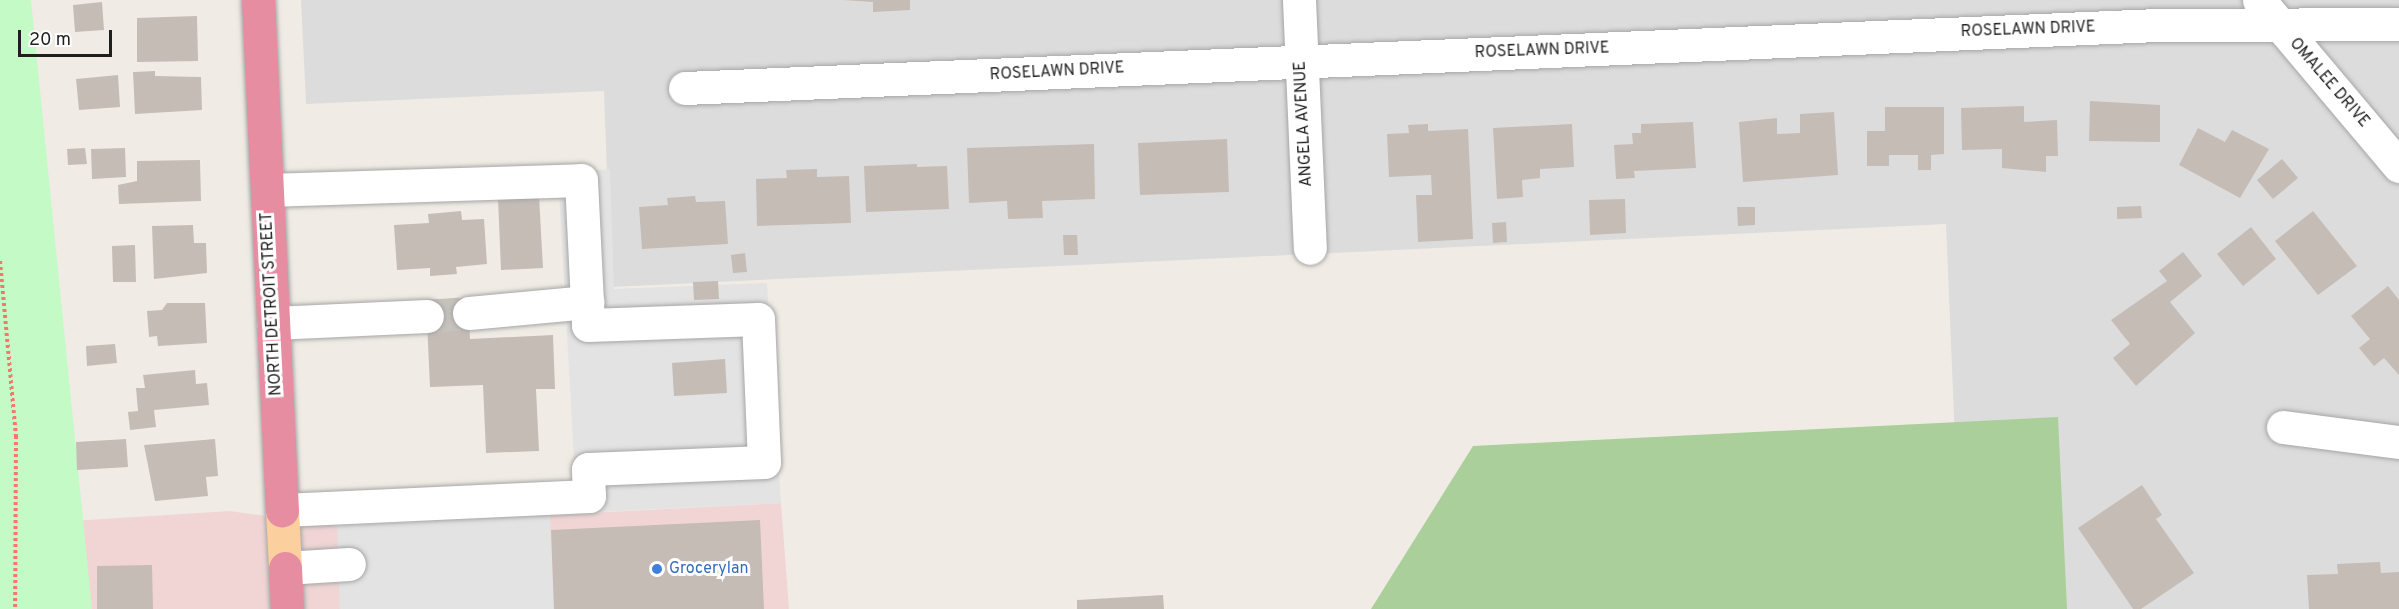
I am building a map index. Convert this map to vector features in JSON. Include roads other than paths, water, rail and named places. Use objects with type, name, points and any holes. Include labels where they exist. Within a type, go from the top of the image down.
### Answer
[{"type":"highway","name":"NORTH DETROIT STREET","points":[[258,0],[282,510]]},
{"type":"highway","name":"NORTH DETROIT STREET","points":[[285,568],[287,609]]},
{"type":"main road","name":"NORTH DETROIT STREET","points":[[282,510],[285,568]]},
{"type":"street","name":"ANGELA AVENUE","points":[[1299,0],[1310,248]]},
{"type":"street","name":"OMALEE DRIVE","points":[[2259,0],[2280,27],[2319,67],[2399,166]]},
{"type":"street","name":"ROSELAWN DRIVE","points":[[685,88],[2157,25],[2280,27],[2399,24]]},
{"type":"street","points":[[267,190],[581,180],[588,325],[758,319],[764,462],[588,469],[589,496],[282,510]]},
{"type":"street","points":[[469,313],[587,302]]},
{"type":"street","points":[[273,323],[427,316]]},
{"type":"street","points":[[2283,427],[2399,442]]},
{"type":"street","points":[[285,568],[349,564]]},
{"type":"tunnel","points":[[427,316],[469,313]]},
{"type":"place","name":"Grocerylan","points":[[657,569]]}]
